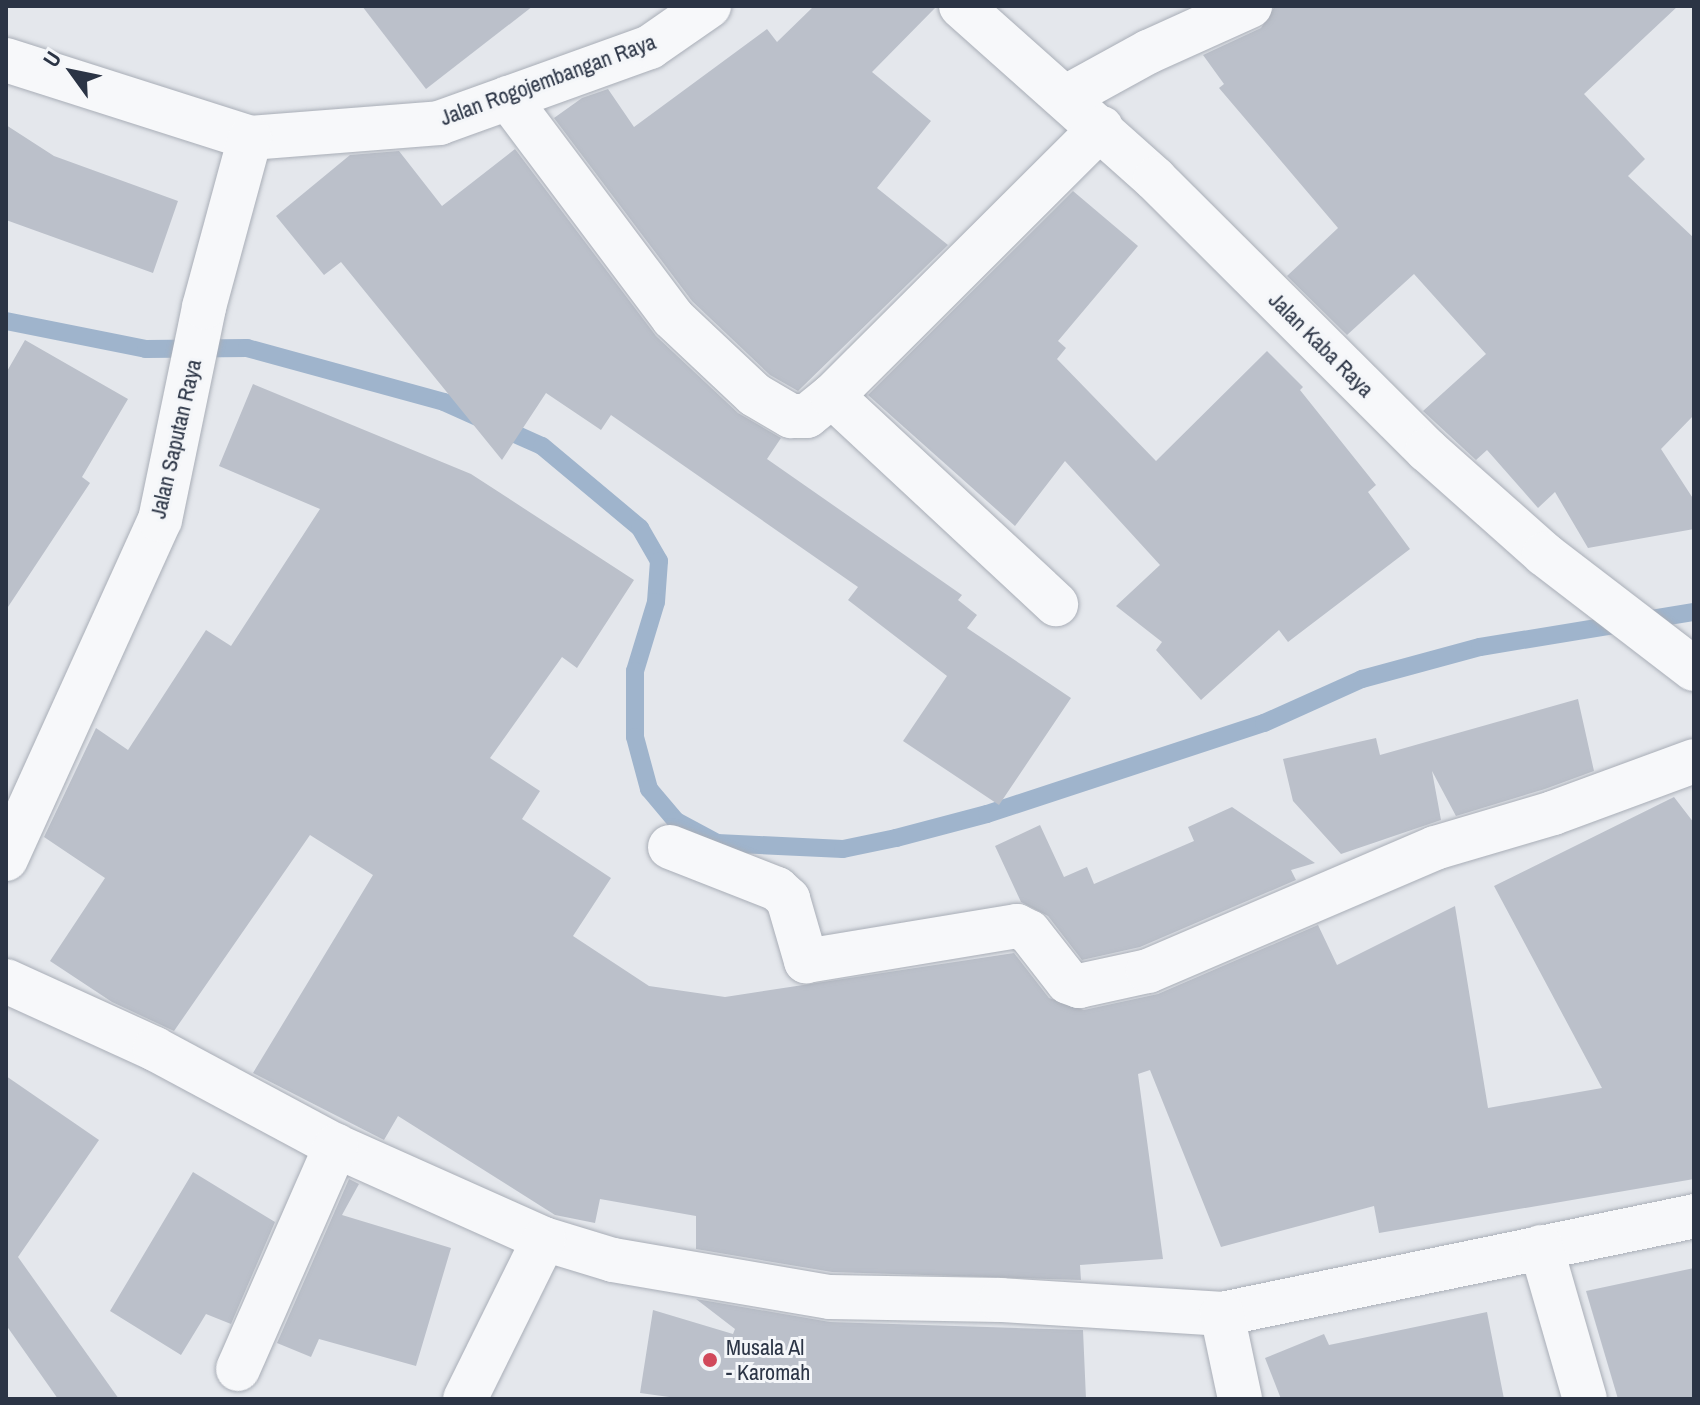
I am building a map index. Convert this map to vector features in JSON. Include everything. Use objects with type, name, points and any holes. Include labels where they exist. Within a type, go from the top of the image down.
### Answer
[{"type":"street","name":"Jalan Rogojembangan Raya","points":[[6,60],[250,138],[439,123],[650,47],[709,6]]},
{"type":"street","name":"Jalan Kaba Raya","points":[[961,6],[1101,128],[1427,450],[1544,554],[1654,643],[1694,669]]},
{"type":"street","points":[[1066,97],[1250,6]]},
{"type":"street","points":[[508,98],[673,318],[755,395],[791,416],[807,416],[832,396],[1101,128]]},
{"type":"street","name":"Jalan Saputan Raya","points":[[6,859],[160,520],[187,407],[204,307],[250,138]]},
{"type":"street","points":[[832,396],[1056,604]]},
{"type":"street","points":[[670,847],[777,889],[788,899],[806,961],[1017,926],[1029,932],[1068,982],[1079,986],[1148,971],[1435,848],[1553,813],[1694,761]]},
{"type":"street","points":[[6,981],[155,1049],[336,1146],[544,1239],[613,1260],[830,1297],[1001,1300],[1222,1314],[1694,1216]]},
{"type":"street","points":[[238,1369],[336,1146]]},
{"type":"street","points":[[465,1399],[544,1239]]},
{"type":"street","points":[[1541,1247],[1585,1399]]},
{"type":"street","points":[[1222,1314],[1240,1399]]},
{"type":"building","points":[[362,6],[533,6],[426,89]]},
{"type":"building","points":[[814,6],[937,6],[872,72],[931,121],[877,188],[948,245],[798,391],[770,375],[692,301],[554,118],[582,98],[608,89],[634,127],[767,29],[777,42]]},
{"type":"building","points":[[1275,6],[1678,6],[1584,94],[1645,159],[1628,176],[1694,238],[1694,415],[1661,449],[1694,500],[1694,529],[1588,548],[1555,492],[1538,508],[1487,450],[1476,460],[1423,411],[1486,354],[1414,274],[1347,335],[1287,276],[1338,228],[1219,88],[1224,84],[1203,55],[1261,28]]},
{"type":"building","points":[[6,125],[54,156],[178,201],[153,273],[6,220]]},
{"type":"building","points":[[515,149],[656,336],[738,413],[781,438],[767,459],[962,595],[958,600],[977,615],[967,628],[1071,698],[999,805],[903,741],[947,676],[848,600],[858,587],[611,415],[601,430],[546,393],[502,460],[341,262],[324,275],[276,216],[350,155],[399,151],[442,206]]},
{"type":"building","points":[[1073,191],[1138,246],[1058,341],[1066,348],[1057,359],[1156,461],[1267,351],[1303,387],[1300,390],[1376,485],[1368,492],[1410,549],[1288,642],[1279,630],[1201,700],[1156,650],[1162,642],[1116,606],[1160,565],[1065,461],[1015,526],[868,395]]},
{"type":"building","points":[[25,340],[128,399],[82,477],[90,483],[6,610],[6,373]]},
{"type":"building","points":[[253,384],[471,474],[634,580],[577,668],[562,657],[490,758],[540,791],[522,819],[611,878],[573,936],[649,986],[725,997],[1014,953],[1049,998],[1084,1010],[1158,994],[1318,925],[1337,965],[1455,906],[1488,1108],[1602,1088],[1494,886],[1674,797],[1694,823],[1694,1179],[1379,1233],[1374,1206],[1221,1247],[1150,1070],[1138,1074],[1163,1259],[1080,1265],[1081,1280],[832,1272],[696,1249],[696,1216],[600,1199],[595,1223],[555,1215],[398,1116],[384,1140],[253,1073],[373,875],[310,835],[174,1031],[112,1002],[50,961],[105,878],[44,837],[96,728],[128,750],[206,630],[231,646],[320,509],[219,466]]},
{"type":"building","points":[[1578,699],[1594,771],[1545,789],[1456,816],[1432,771],[1441,820],[1341,854],[1293,801],[1283,759],[1376,738],[1380,755]]},
{"type":"building","points":[[1232,807],[1315,863],[1291,870],[1296,880],[1140,947],[1082,960],[1048,916],[1021,902],[995,846],[1040,825],[1064,877],[1087,867],[1094,884],[1194,841],[1188,827]]},
{"type":"building","points":[[6,1076],[99,1140],[18,1257],[119,1399],[58,1399],[6,1325]]},
{"type":"building","points":[[193,1172],[275,1222],[231,1324],[206,1314],[181,1355],[110,1311]]},
{"type":"building","points":[[349,1179],[359,1184],[342,1215],[451,1248],[416,1366],[319,1339],[311,1357],[277,1343]]},
{"type":"building","points":[[1694,1268],[1694,1399],[1618,1399],[1586,1291]]},
{"type":"building","points":[[696,1299],[830,1322],[1083,1330],[1086,1399],[684,1399],[640,1393],[653,1310],[733,1334],[735,1329]]},
{"type":"building","points":[[1487,1312],[1504,1399],[1281,1399],[1265,1358],[1324,1334],[1329,1345]]},
{"type":"waterway","points":[[6,321],[146,349],[247,348],[444,402],[542,446],[640,528],[659,561],[656,602],[635,671],[635,737],[649,789],[676,821],[717,843],[843,849],[896,838],[987,814],[1264,723],[1362,679],[1480,647],[1694,612]]},
{"type":"place","name":"Musala Al - Karomah","points":[[710,1360]]}]
